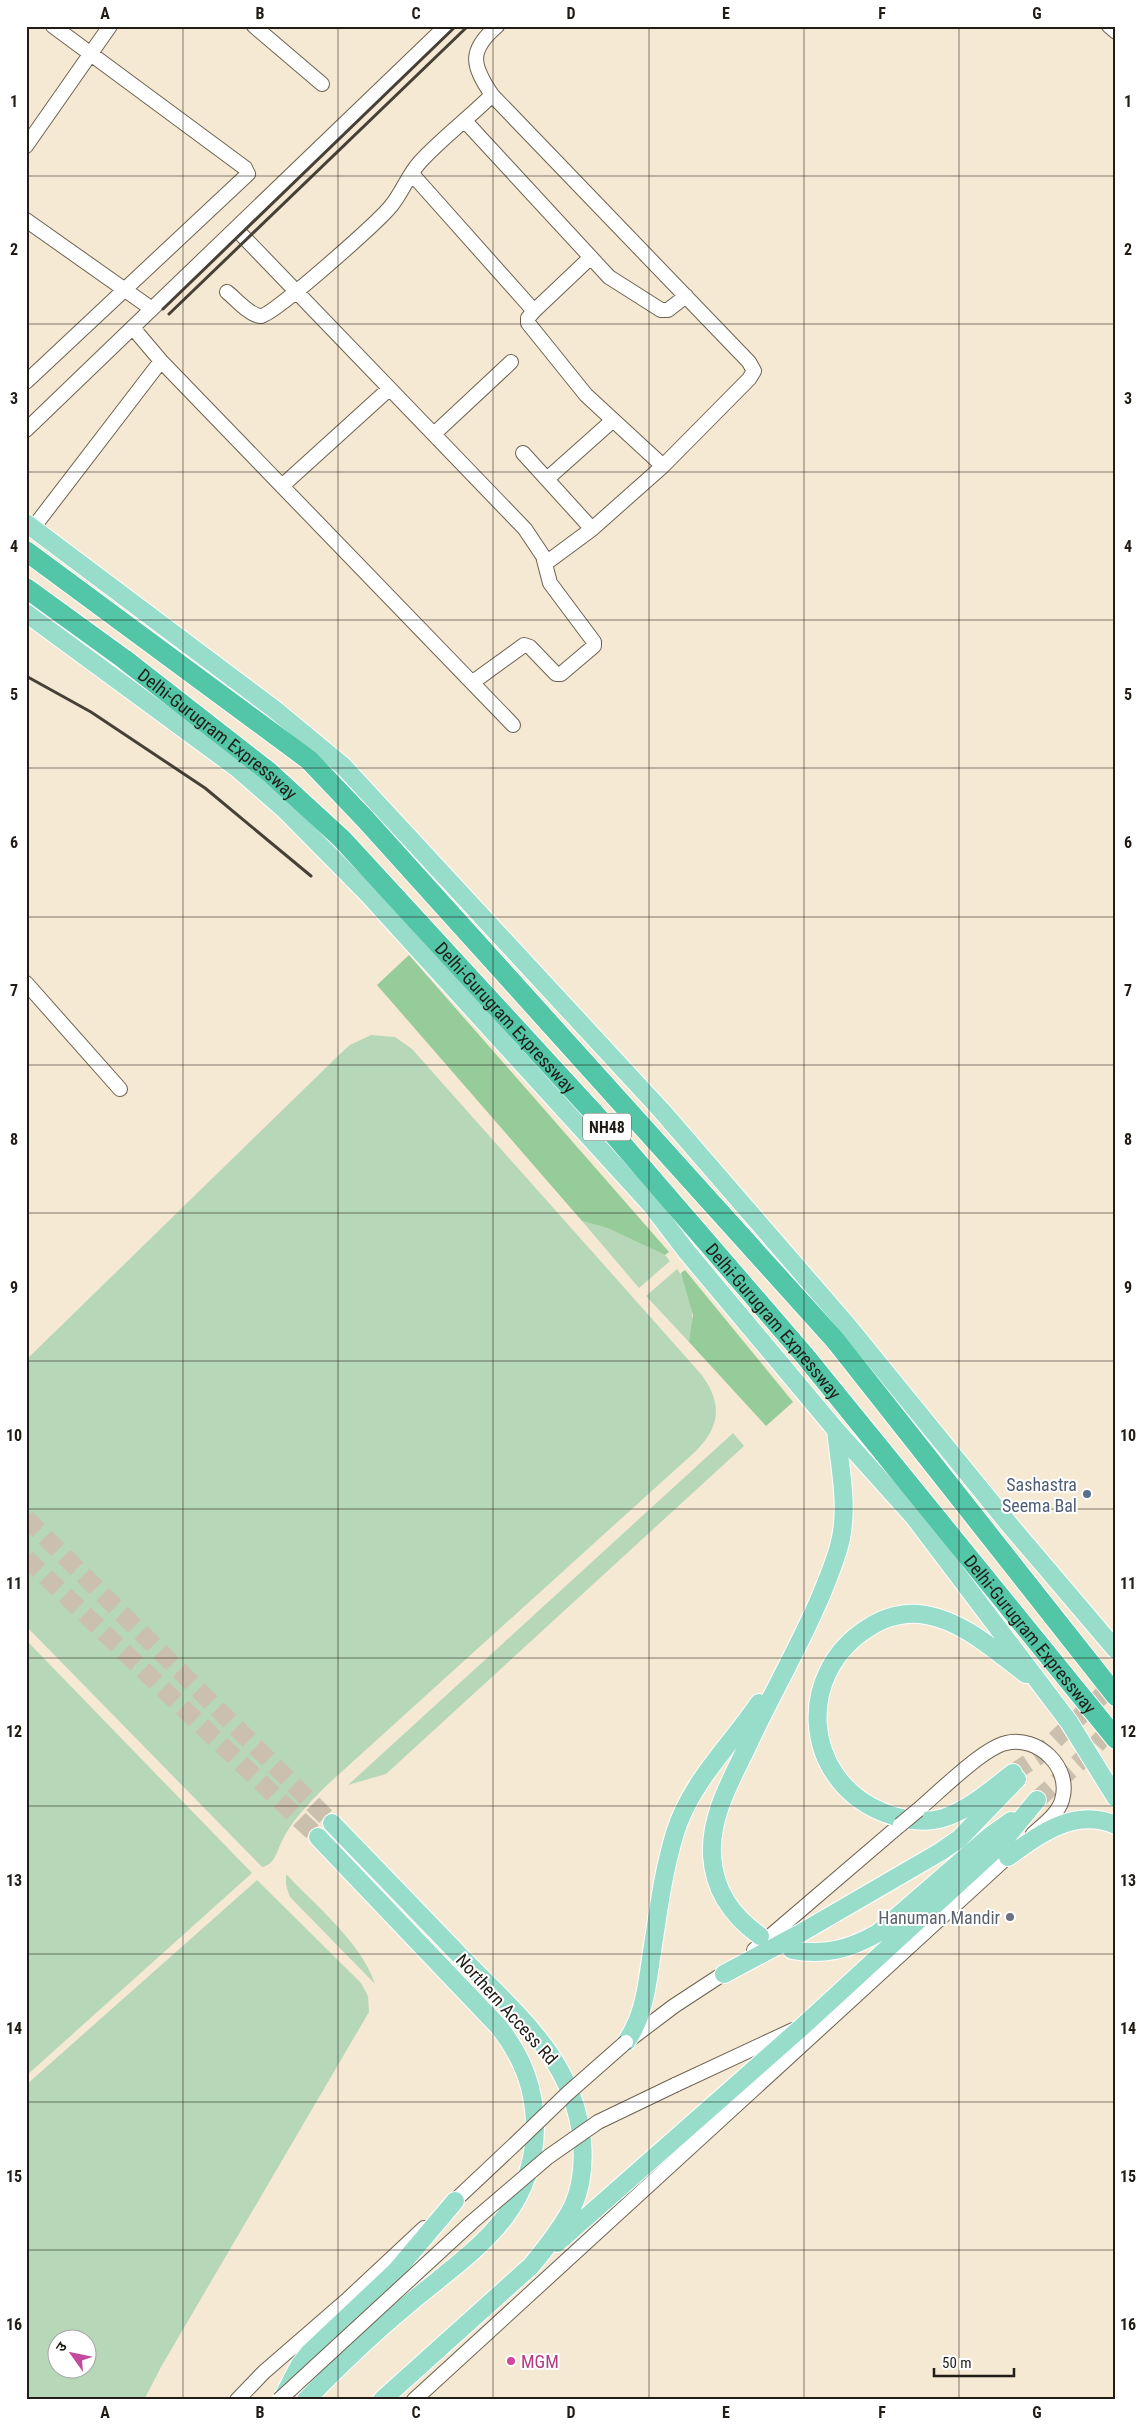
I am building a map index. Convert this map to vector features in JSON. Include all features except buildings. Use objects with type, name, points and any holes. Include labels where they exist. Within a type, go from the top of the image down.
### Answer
[{"type":"highway","name":"Delhi-Gurugram Expressway","points":[[26,551],[309,760],[372,827],[835,1340],[1116,1696]]},
{"type":"highway","name":"Delhi-Gurugram Expressway","points":[[26,588],[124,659],[269,772],[342,839],[616,1136],[799,1348],[1116,1739]]},
{"type":"main road","points":[[30,526],[274,709],[342,766],[661,1110],[847,1325],[1008,1523],[1109,1635],[1116,1650]]},
{"type":"main road","points":[[26,614],[237,768],[285,810],[367,893],[652,1206],[687,1252],[836,1430],[914,1517],[1044,1688],[1095,1761],[1116,1798]]},
{"type":"main road","points":[[760,1936],[736,1917],[718,1888],[712,1854],[713,1837],[722,1799],[832,1569],[843,1526],[844,1501],[836,1430]]},
{"type":"main road","points":[[724,1974],[799,1934],[940,1852],[972,1827],[1016,1776],[964,1808],[941,1818],[919,1820],[898,1817],[877,1809],[846,1788],[825,1756],[819,1738],[817,1712],[825,1680],[845,1646],[859,1633],[890,1617],[924,1614],[967,1630],[1044,1688]]},
{"type":"main road","points":[[626,2042],[636,2026],[644,2006],[663,1884],[679,1819],[702,1778],[770,1687],[804,1629]]},
{"type":"main road","points":[[531,2266],[803,2026],[999,1846],[1033,1805],[990,1836],[878,1933],[863,1942],[831,1952],[818,1953],[792,1950]]},
{"type":"main road","points":[[1008,1857],[1036,1837],[1070,1821],[1093,1818],[1116,1825]]},
{"type":"main road","name":"Northern Access Rd","points":[[332,1822],[540,2040],[569,2084],[580,2124],[583,2167],[579,2188],[572,2207],[562,2224],[531,2266],[382,2400]]},
{"type":"main road","name":"Northern Access Rd","points":[[306,2400],[359,2346],[495,2230],[516,2203],[524,2187],[532,2159],[535,2138],[533,2092],[528,2075],[512,2044],[318,1837]]},
{"type":"main road","points":[[280,2400],[309,2353],[396,2271],[455,2202]]},
{"type":"street","points":[[26,382],[246,178],[248,172],[54,26]]},
{"type":"street","points":[[26,146],[110,26]]},
{"type":"street","points":[[254,26],[322,84]]},
{"type":"street","points":[[26,430],[446,26]]},
{"type":"street","points":[[497,26],[485,37],[475,53],[476,66],[492,95],[749,362],[754,371],[749,379],[662,466],[592,529],[546,563]]},
{"type":"street","points":[[1109,26],[1116,32]]},
{"type":"street","points":[[228,292],[250,311],[261,316],[296,292],[381,217],[401,193],[421,161],[492,95]]},
{"type":"street","points":[[465,121],[609,277],[661,310],[668,310],[686,296]]},
{"type":"street","points":[[412,174],[534,311]]},
{"type":"street","points":[[26,220],[152,309]]},
{"type":"street","points":[[236,229],[526,529],[535,540],[546,563],[550,582],[593,640],[594,646],[564,673],[558,674],[530,647],[524,645],[473,682]]},
{"type":"street","points":[[590,258],[534,311],[528,318],[530,326],[586,395],[662,466]]},
{"type":"street","points":[[133,328],[161,361],[514,725]]},
{"type":"street","points":[[30,526],[161,361]]},
{"type":"street","points":[[434,434],[511,362]]},
{"type":"street","points":[[282,486],[390,389]]},
{"type":"street","points":[[547,479],[612,421]]},
{"type":"street","points":[[523,453],[592,529]]},
{"type":"street","points":[[26,983],[120,1090]]},
{"type":"street","points":[[237,2400],[264,2372],[455,2202],[568,2093],[626,2042],[674,2006],[724,1974],[900,1825],[997,1746],[1015,1741],[1033,1744],[1049,1756],[1057,1765],[1061,1774],[1064,1794],[1053,1815],[414,2400]]},
{"type":"street","points":[[280,2400],[472,2222],[548,2157],[598,2122],[803,2026]]},
{"type":"green space","points":[[409,955],[669,1252],[665,1255],[607,1228],[582,1221],[377,985]]},
{"type":"green space","points":[[371,1035],[395,1037],[412,1049],[701,1374],[713,1394],[716,1413],[711,1432],[697,1450],[326,1786],[295,1820],[272,1861],[262,1867],[26,1626],[26,1360],[340,1054],[350,1045]]},
{"type":"green space","points":[[582,1221],[607,1228],[665,1255],[670,1261],[639,1288]]},
{"type":"green space","points":[[677,1269],[686,1285],[691,1304],[692,1324],[689,1342],[646,1296]]},
{"type":"green space","points":[[685,1270],[793,1402],[766,1426],[689,1342],[693,1315],[681,1273]]},
{"type":"green space","points":[[733,1433],[744,1446],[386,1774],[348,1785]]},
{"type":"green space","points":[[26,1640],[252,1873],[26,2076]]},
{"type":"green space","points":[[286,1874],[349,1939],[375,1984],[290,1897],[286,1885]]},
{"type":"green space","points":[[257,1880],[361,1983],[368,1996],[369,2012],[161,2367],[144,2400],[26,2400],[26,2085]]},
{"type":"tunnel","points":[[26,1518],[332,1823]]},
{"type":"tunnel","points":[[26,1558],[318,1837]]},
{"type":"tunnel","points":[[1013,1773],[1037,1757],[1116,1682]]},
{"type":"tunnel","points":[[1037,1800],[1086,1756],[1116,1723]]},
{"type":"railway","points":[[163,309],[456,26]]},
{"type":"railway","points":[[169,314],[468,26]]},
{"type":"railway","points":[[26,676],[91,712],[205,788],[311,876]]},
{"type":"place","name":"Sashastra Seema Bal","points":[[1087,1494]]},
{"type":"place","name":"Hanuman Mandir","points":[[1010,1917]]},
{"type":"place","name":"MGM","points":[[511,2361]]}]
